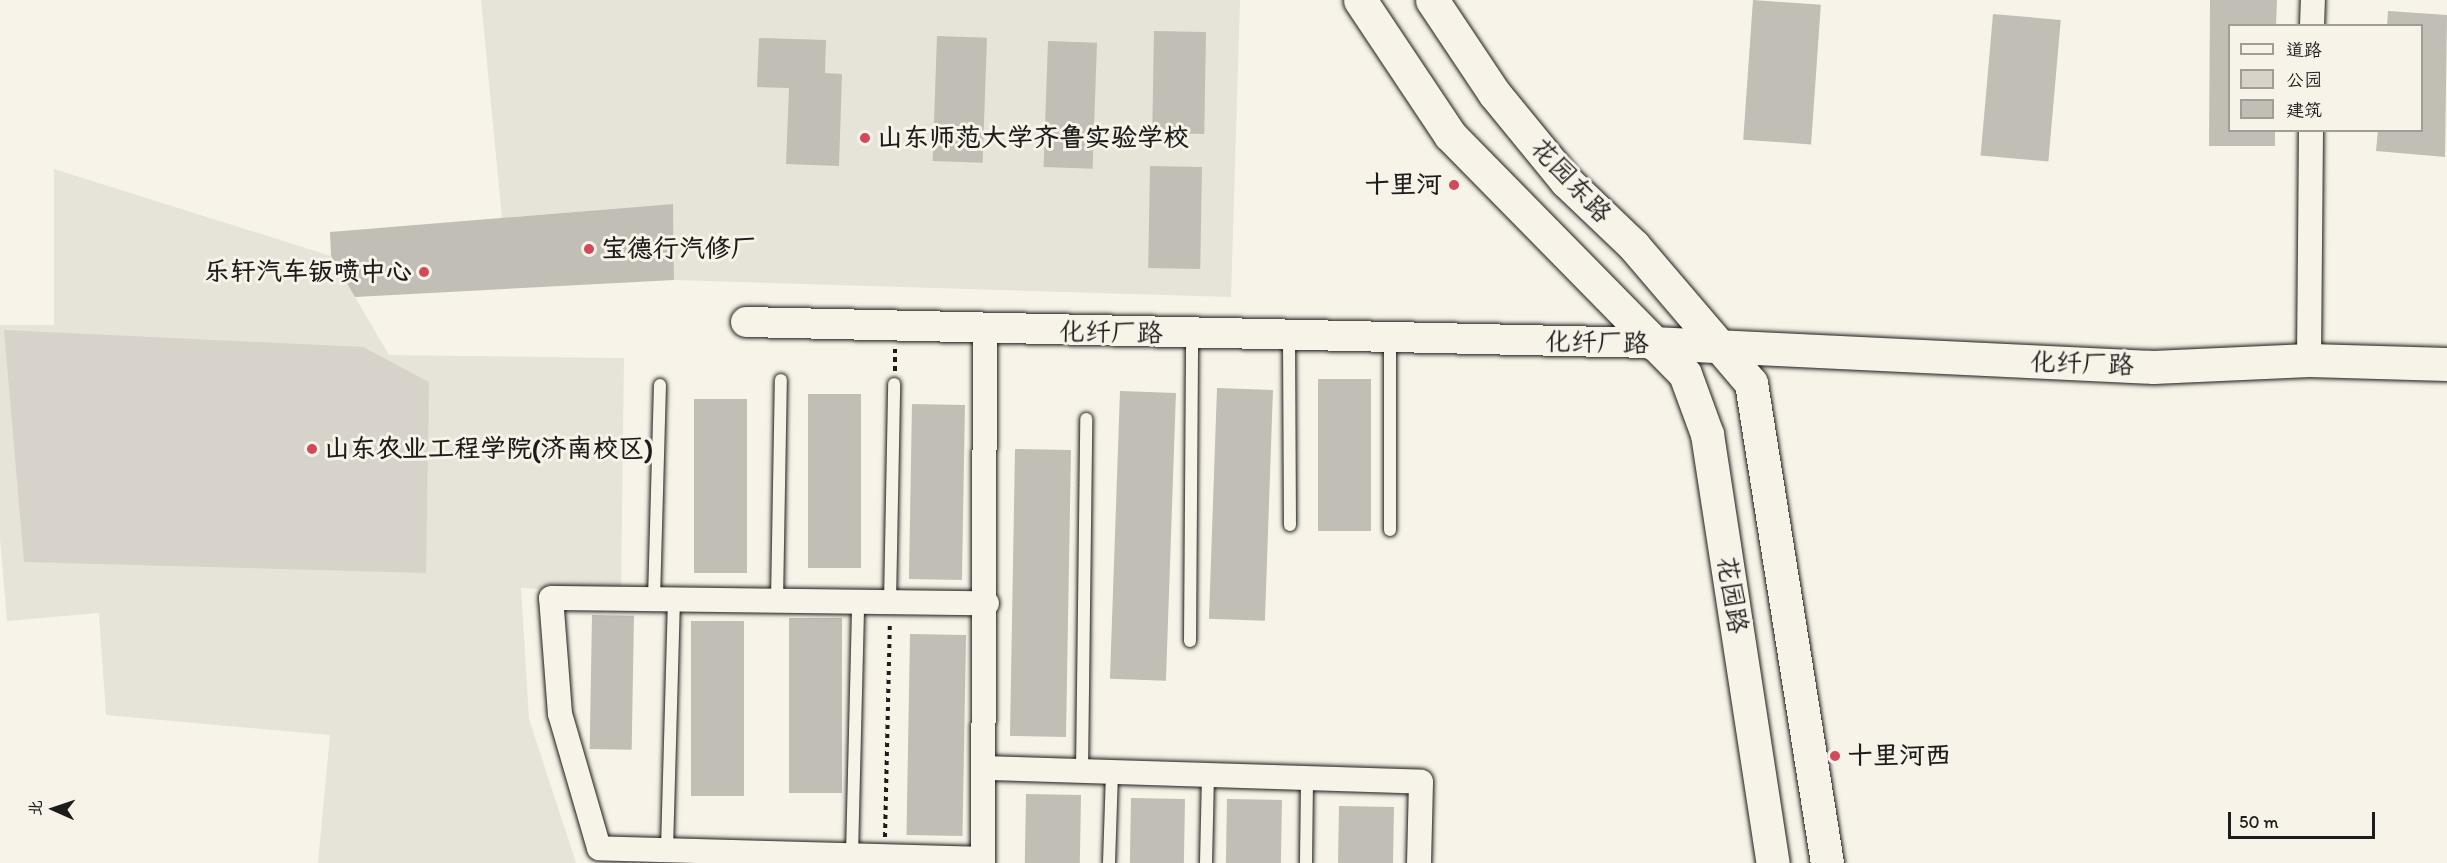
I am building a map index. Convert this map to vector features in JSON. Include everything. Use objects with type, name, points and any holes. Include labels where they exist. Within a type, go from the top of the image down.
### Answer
[{"type":"main road","name":"花园东路","points":[[1360,0],[1450,135],[1652,343]]},
{"type":"main road","name":"花园东路","points":[[1432,0],[1494,93],[1566,181],[1634,246],[1725,351]]},
{"type":"main road","name":"化纤厂路","points":[[1652,343],[1725,351],[2153,367],[2309,360],[2447,364]]},
{"type":"main road","name":"花园路","points":[[1652,343],[1686,374],[1707,434],[1773,863]]},
{"type":"main road","points":[[1725,351],[1751,383],[1761,434],[1827,863]]},
{"type":"street","points":[[2312,24],[2313,0]]},
{"type":"street","points":[[2309,360],[2311,132]]},
{"type":"street","name":"化纤厂路","points":[[746,322],[985,330],[1652,343]]},
{"type":"street","points":[[985,330],[987,603],[987,768],[983,861],[885,859],[852,855],[782,858],[667,849],[601,855],[560,714],[551,598],[987,603]]},
{"type":"street","points":[[987,768],[1421,782],[1419,863]]},
{"type":"lane","points":[[1190,641],[1192,334]]},
{"type":"lane","points":[[1289,336],[1290,525]]},
{"type":"lane","points":[[1390,338],[1390,530]]},
{"type":"lane","points":[[777,600],[781,380]]},
{"type":"lane","points":[[891,602],[894,384]]},
{"type":"lane","points":[[660,385],[667,849]]},
{"type":"lane","points":[[1082,771],[1086,418]]},
{"type":"lane","points":[[852,855],[858,602]]},
{"type":"lane","points":[[1109,863],[1112,772]]},
{"type":"lane","points":[[1206,863],[1208,775]]},
{"type":"lane","points":[[1306,863],[1307,778]]},
{"type":"path","points":[[894,384],[895,327]]},
{"type":"path","points":[[885,859],[891,602]]},
{"type":"shaded area","name":"山东师范大学齐鲁实验学校","points":[[481,0],[1240,0],[1231,297],[674,280],[673,204],[502,218]]},
{"type":"shaded area","name":"山东农业工程学院(济南校区)","points":[[54,169],[331,256],[389,355],[624,358],[621,594],[521,588],[529,719],[576,863],[318,863],[330,735],[106,715],[99,613],[7,621],[0,539],[0,325],[54,325]]},
{"type":"green space","points":[[4,330],[363,347],[429,382],[426,573],[24,562]]},
{"type":"building","points":[[1753,0],[1821,5],[1811,144],[1743,140]]},
{"type":"building","points":[[2210,0],[2277,0],[2276,24],[2228,24],[2228,132],[2275,132],[2275,146],[2209,146]]},
{"type":"building","points":[[2388,11],[2447,15],[2445,157],[2376,151],[2378,132],[2423,132],[2423,24],[2387,24]]},
{"type":"building","points":[[1993,14],[2061,20],[2048,161],[1981,155]]},
{"type":"building","points":[[1154,31],[1206,32],[1204,134],[1152,133]]},
{"type":"building","points":[[937,36],[987,38],[983,163],[933,161]]},
{"type":"building","points":[[759,38],[826,40],[825,73],[842,74],[839,166],[786,164],[789,88],[757,87]]},
{"type":"building","points":[[1048,41],[1097,43],[1093,169],[1044,167]]},
{"type":"building","points":[[1150,166],[1202,167],[1200,269],[1148,268]]},
{"type":"building","points":[[673,204],[674,280],[355,297],[331,256],[330,232]]},
{"type":"building","points":[[1318,379],[1371,379],[1371,531],[1318,531]]},
{"type":"building","points":[[1217,388],[1273,390],[1265,621],[1209,619]]},
{"type":"building","points":[[1120,391],[1176,393],[1166,681],[1110,679]]},
{"type":"building","points":[[808,394],[861,394],[861,568],[808,568]]},
{"type":"building","points":[[694,399],[747,399],[747,573],[694,573]]},
{"type":"building","points":[[912,404],[965,405],[962,580],[909,579]]},
{"type":"building","points":[[1015,449],[1071,450],[1066,737],[1010,736]]},
{"type":"building","points":[[592,615],[634,616],[632,750],[590,749]]},
{"type":"building","points":[[789,618],[842,618],[842,793],[789,793]]},
{"type":"building","points":[[691,621],[744,621],[744,796],[691,796]]},
{"type":"building","points":[[910,634],[966,635],[962,836],[906,835]]},
{"type":"building","points":[[1026,794],[1081,795],[1080,863],[1025,863]]},
{"type":"building","points":[[1131,798],[1185,799],[1184,863],[1130,863]]},
{"type":"building","points":[[1227,799],[1282,800],[1281,863],[1226,863]]},
{"type":"building","points":[[1339,806],[1394,807],[1393,863],[1338,863]]},
{"type":"place","name":"山东师范大学齐鲁实验学校","points":[[865,138]]},
{"type":"place","name":"十里河","points":[[1454,185]]},
{"type":"place","name":"宝德行汽修厂","points":[[589,249]]},
{"type":"place","name":"乐轩汽车钣喷中心","points":[[424,272]]},
{"type":"place","name":"山东农业工程学院(济南校区)","points":[[312,449]]},
{"type":"place","name":"十里河西","points":[[1835,756]]}]
